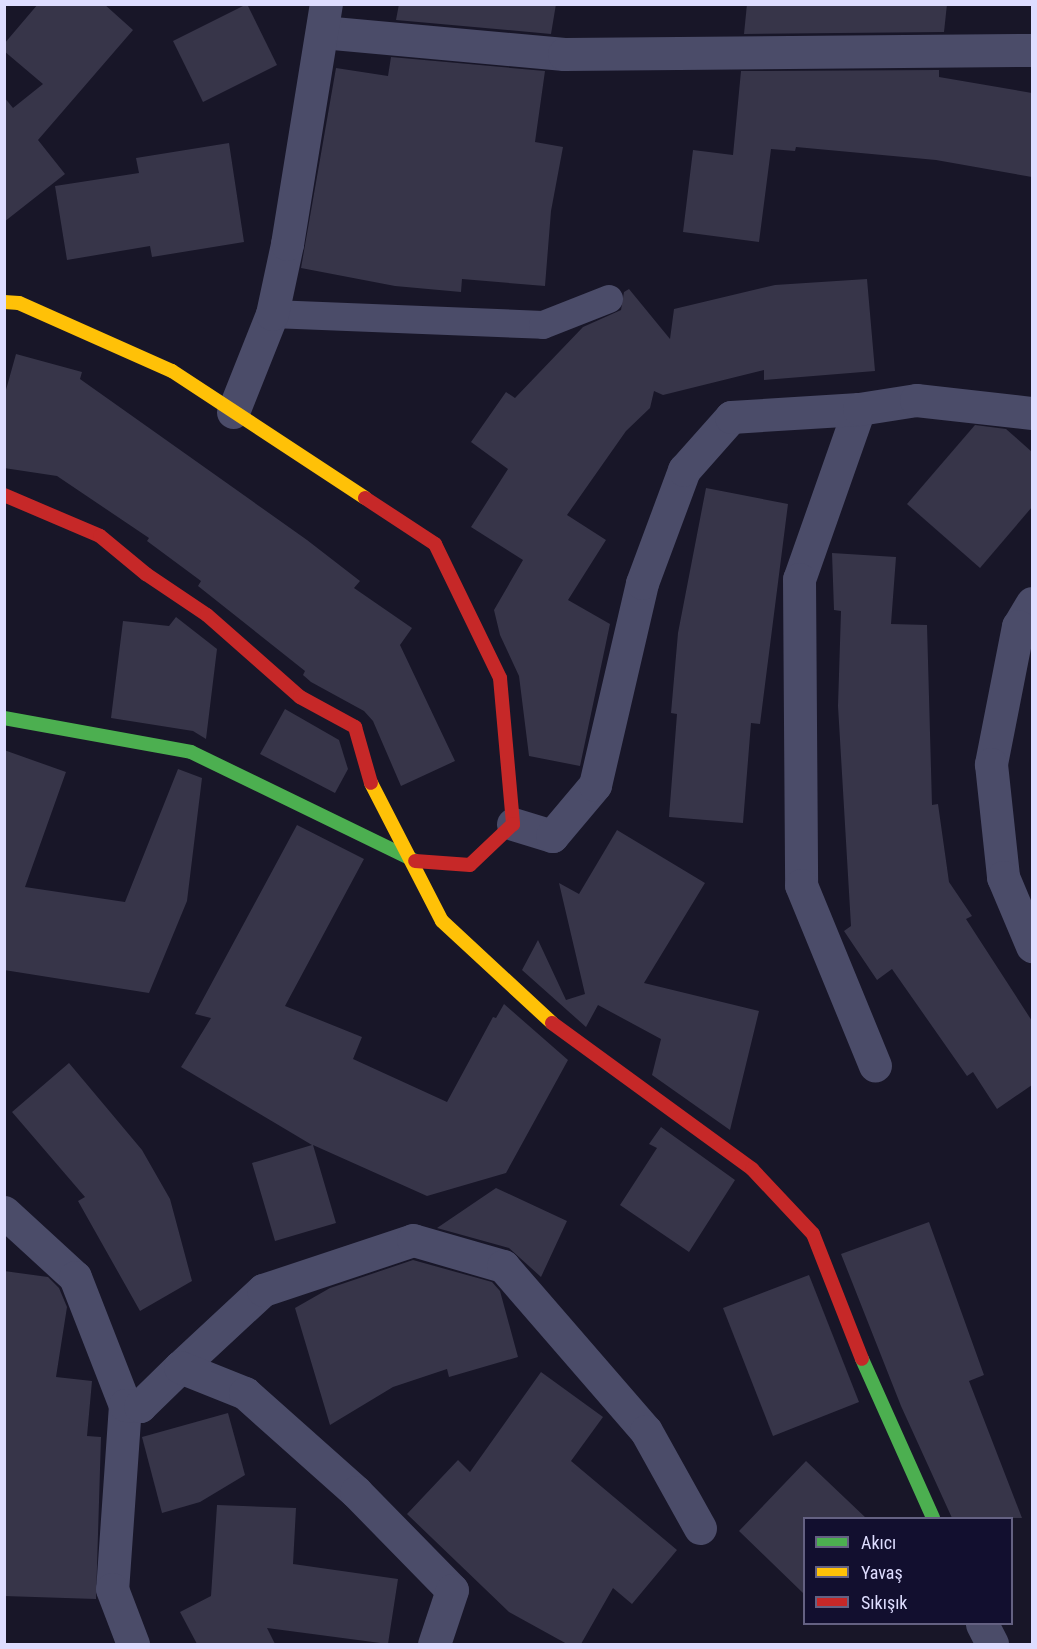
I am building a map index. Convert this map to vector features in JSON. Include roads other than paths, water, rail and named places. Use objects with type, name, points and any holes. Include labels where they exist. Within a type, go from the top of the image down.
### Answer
[{"type":"street","points":[[234,412],[272,314],[287,244],[324,18],[564,54],[1032,50]]},
{"type":"street","points":[[4,302],[19,303],[172,371],[435,544],[500,678],[513,824]]},
{"type":"street","points":[[513,824],[552,836],[595,785],[642,583],[684,470],[731,417],[859,409],[916,400],[1032,413]]},
{"type":"street","points":[[859,409],[799,579],[801,885],[875,1065]]},
{"type":"street","points":[[4,495],[100,536],[146,574],[207,615],[300,697],[355,727],[374,793],[442,921],[566,1036],[752,1169],[813,1234],[885,1417],[933,1517]]},
{"type":"street","points":[[1032,603],[1018,627],[991,764],[1003,877],[1032,946]]},
{"type":"street","points":[[4,718],[191,752],[409,860],[470,865],[513,824]]},
{"type":"street","points":[[4,1212],[75,1276],[125,1405],[112,1589],[133,1644]]},
{"type":"street","points":[[125,1405],[140,1406],[263,1290],[413,1240],[503,1266],[646,1431],[700,1528]]},
{"type":"street","points":[[180,1367],[245,1394],[356,1492],[452,1590],[434,1644]]},
{"type":"street","points":[[983,1625],[992,1644]]},
{"type":"lane","points":[[272,314],[543,325],[609,299]]}]
